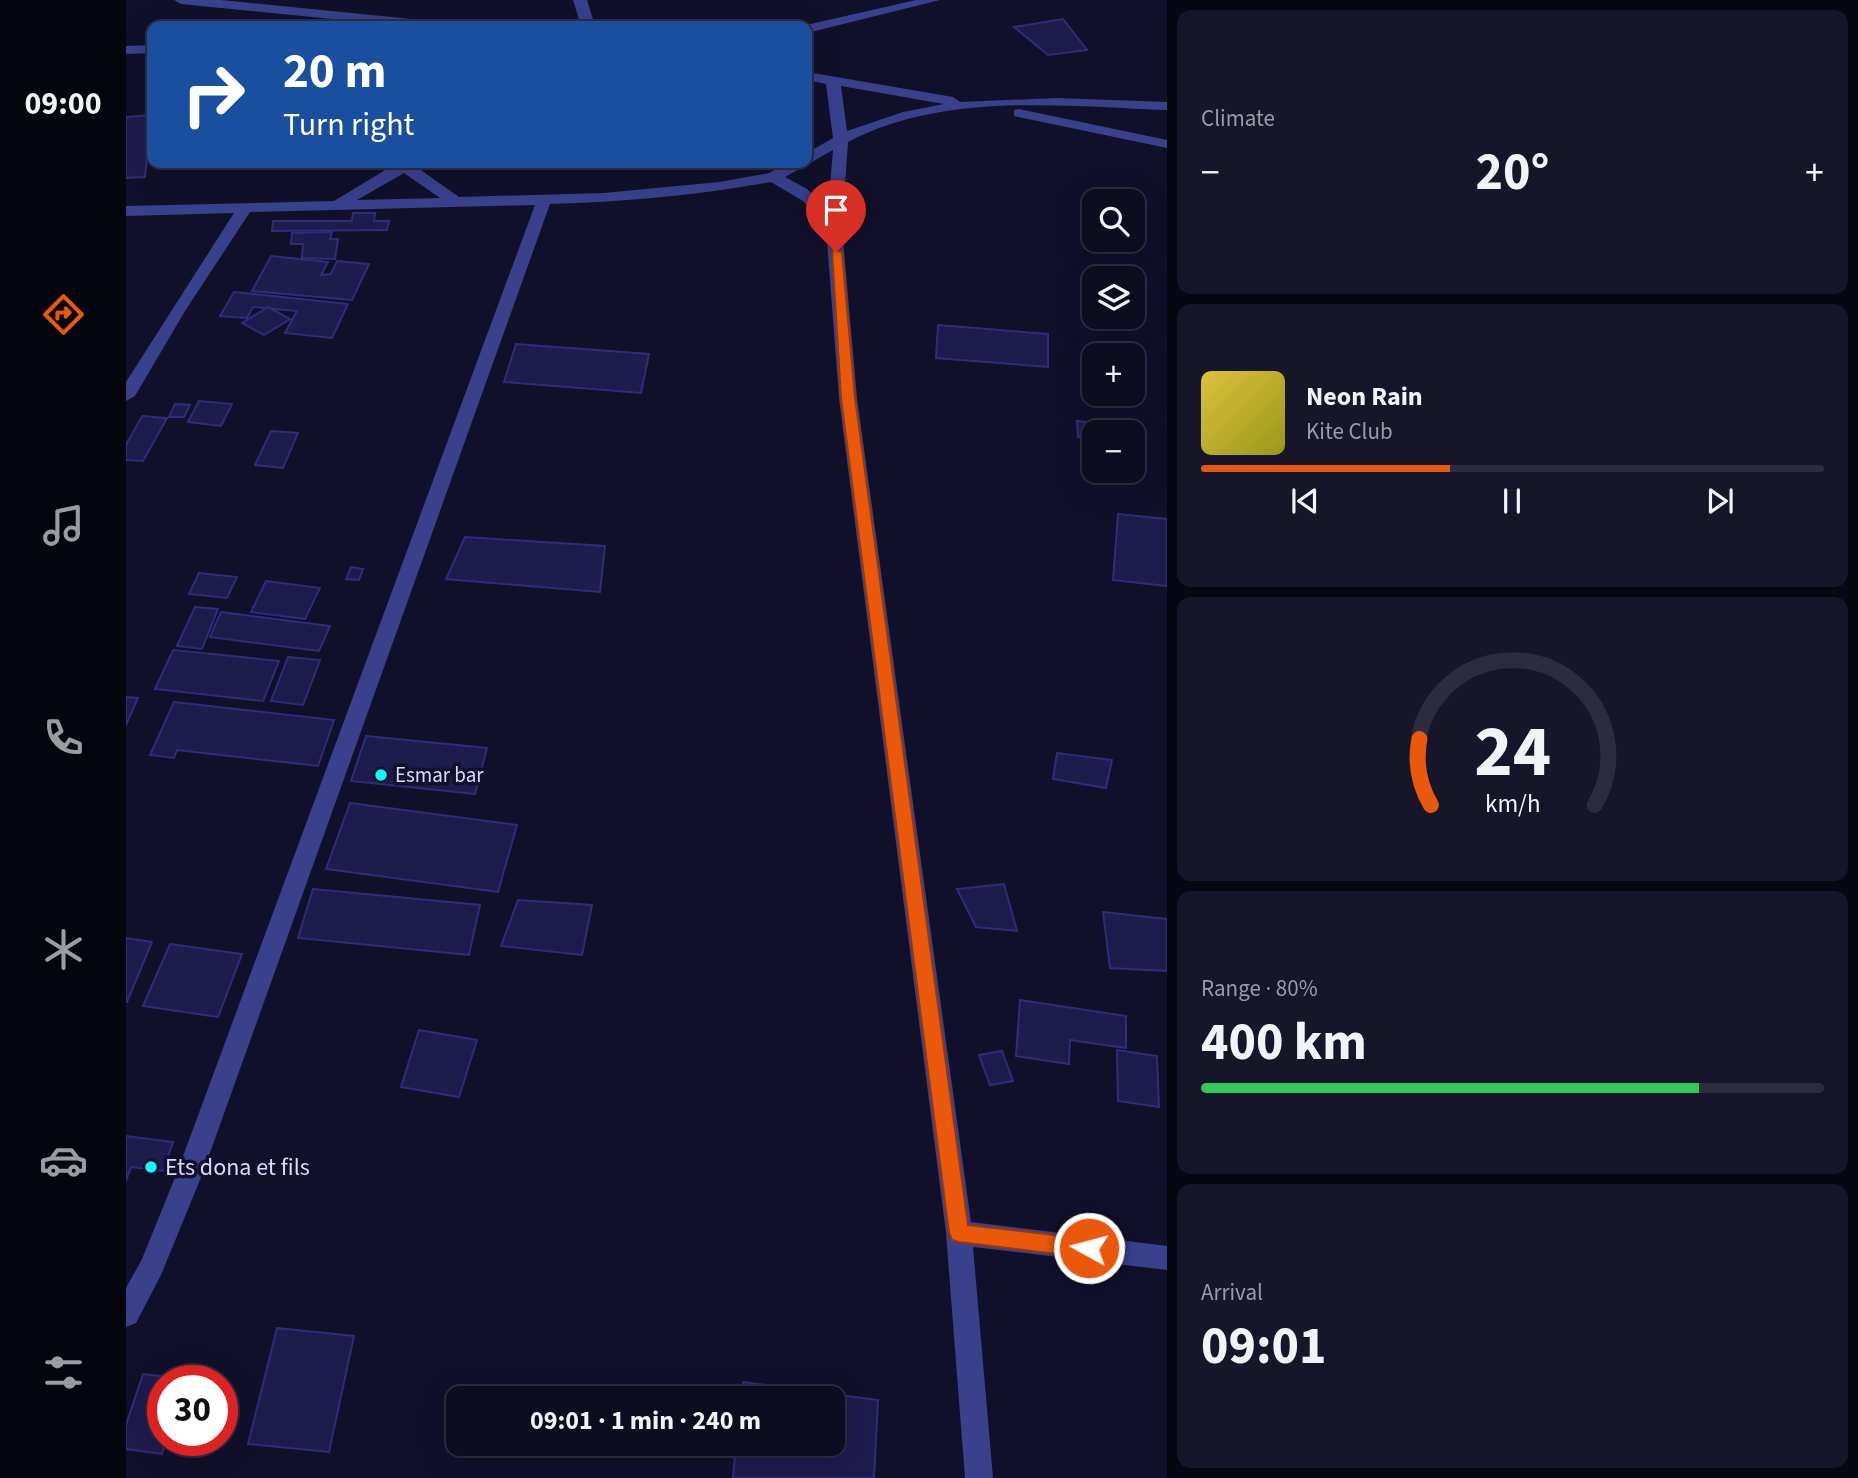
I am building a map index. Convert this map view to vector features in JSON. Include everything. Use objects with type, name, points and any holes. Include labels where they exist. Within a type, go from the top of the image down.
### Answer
[{"type":"street","points":[[181,0],[391,21]]},
{"type":"street","points":[[580,0],[586,21]]},
{"type":"street","points":[[812,28],[933,0]]},
{"type":"street","points":[[126,50],[147,49]]},
{"type":"street","points":[[812,77],[977,105],[1167,144]]},
{"type":"street","points":[[833,82],[841,139],[834,228],[848,398],[959,1233],[979,1478]]},
{"type":"street","points":[[812,156],[841,139],[874,125],[907,116],[977,105],[1087,103],[1167,106]]},
{"type":"street","points":[[337,205],[397,168]]},
{"type":"street","points":[[409,168],[453,200]]},
{"type":"street","points":[[126,211],[453,200],[544,200],[661,193],[774,177],[790,168]]},
{"type":"street","points":[[774,177],[801,188],[813,199],[834,228]]},
{"type":"street","points":[[126,1314],[152,1266],[189,1175],[544,200]]},
{"type":"street","points":[[126,396],[177,311],[246,207]]},
{"type":"street","points":[[959,1233],[1167,1258]]},
{"type":"building","points":[[1063,19],[1087,50],[1048,55],[1014,27]]},
{"type":"building","points":[[147,115],[145,177],[126,178],[126,117]]},
{"type":"building","points":[[353,213],[375,213],[374,221],[389,221],[387,230],[272,231],[273,221],[352,221]]},
{"type":"building","points":[[332,232],[330,239],[338,239],[335,259],[302,258],[303,244],[291,244],[292,233]]},
{"type":"building","points":[[271,256],[328,262],[321,275],[331,274],[337,261],[369,264],[352,300],[252,291]]},
{"type":"building","points":[[234,292],[348,304],[332,338],[285,333],[297,311],[253,307],[247,318],[220,316]]},
{"type":"building","points":[[268,307],[290,319],[264,335],[242,323]]},
{"type":"building","points":[[938,325],[1048,334],[1048,367],[936,358]]},
{"type":"building","points":[[516,344],[649,354],[641,393],[504,382]]},
{"type":"building","points":[[199,401],[232,404],[221,426],[188,422]]},
{"type":"building","points":[[175,404],[190,405],[184,417],[169,417]]},
{"type":"building","points":[[142,416],[167,418],[143,461],[126,460],[126,445]]},
{"type":"building","points":[[1077,421],[1082,422],[1082,438],[1078,437]]},
{"type":"building","points":[[271,431],[298,433],[283,468],[255,465]]},
{"type":"building","points":[[1118,514],[1167,519],[1167,586],[1113,580]]},
{"type":"building","points":[[465,537],[605,546],[600,592],[446,579]]},
{"type":"building","points":[[351,567],[363,569],[359,580],[346,579]]},
{"type":"building","points":[[199,573],[237,577],[227,598],[189,594]]},
{"type":"building","points":[[266,581],[320,588],[305,619],[251,612]]},
{"type":"building","points":[[195,607],[218,609],[202,649],[177,646]]},
{"type":"building","points":[[221,612],[330,626],[319,651],[210,637]]},
{"type":"building","points":[[173,650],[279,661],[263,701],[155,689]]},
{"type":"building","points":[[288,657],[320,660],[303,705],[271,701]]},
{"type":"building","points":[[126,697],[138,698],[126,725]]},
{"type":"building","points":[[174,702],[334,720],[318,766],[177,750],[174,758],[150,755]]},
{"type":"building","points":[[366,736],[487,748],[475,794],[351,781]]},
{"type":"building","points":[[1057,753],[1112,760],[1106,788],[1053,779]]},
{"type":"building","points":[[350,803],[517,825],[498,892],[326,869]]},
{"type":"building","points":[[1004,884],[1017,931],[976,927],[957,889]]},
{"type":"building","points":[[313,889],[480,905],[469,955],[298,938]]},
{"type":"building","points":[[518,900],[592,905],[582,955],[501,946]]},
{"type":"building","points":[[1103,912],[1167,919],[1167,971],[1110,968]]},
{"type":"building","points":[[126,938],[152,942],[127,1002],[126,1002]]},
{"type":"building","points":[[170,944],[242,954],[218,1017],[143,1006]]},
{"type":"building","points":[[1020,1000],[1126,1016],[1126,1048],[1070,1040],[1069,1064],[1016,1056]]},
{"type":"building","points":[[419,1030],[477,1040],[459,1097],[401,1087]]},
{"type":"building","points":[[1117,1050],[1157,1056],[1159,1107],[1118,1101]]},
{"type":"building","points":[[1002,1051],[1013,1081],[990,1085],[979,1055]]},
{"type":"building","points":[[126,1136],[173,1142],[163,1171],[131,1167],[126,1181]]},
{"type":"building","points":[[277,1328],[354,1336],[329,1452],[248,1444]]},
{"type":"building","points":[[143,1374],[147,1374],[147,1452],[126,1449],[126,1425]]},
{"type":"building","points":[[743,1382],[773,1386],[742,1386]]},
{"type":"building","points":[[845,1396],[878,1400],[874,1478],[733,1478],[735,1456],[845,1456]]},
{"type":"place","name":"Esmar bar","points":[[381,775]]},
{"type":"place","name":"Ets dona et fils","points":[[151,1167]]},
{"type":"route","points":[[836,252],[848,398],[959,1233],[1089,1248]]}]
